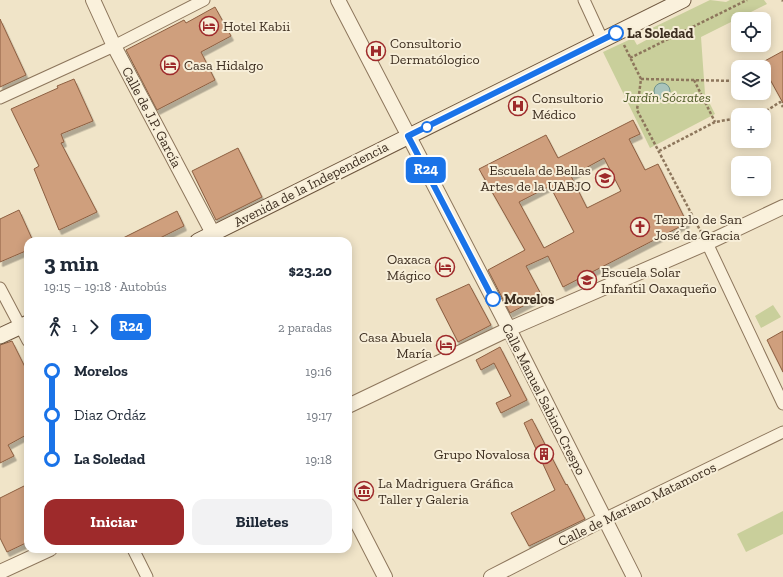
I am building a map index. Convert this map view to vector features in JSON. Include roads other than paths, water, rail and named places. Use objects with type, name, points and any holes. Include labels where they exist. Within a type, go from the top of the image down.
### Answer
[{"type":"main road","name":"Avenida de la Independencia","points":[[215,237],[408,136],[683,0]]},
{"type":"main road","points":[[0,336],[23,325]]},
{"type":"street","name":"Calle de J.P. García","points":[[93,0],[114,46],[215,237]]},
{"type":"street","points":[[0,98],[114,46],[204,0]]},
{"type":"street","name":"Calle Manuel Sabino Crespo","points":[[338,0],[509,329],[634,577]]},
{"type":"street","points":[[584,0],[602,39]]},
{"type":"street","points":[[352,404],[509,329],[707,243],[783,207]]},
{"type":"street","points":[[707,243],[783,404]]},
{"type":"street","points":[[0,288],[23,325]]},
{"type":"street","name":"Calle de Mariano Matamoros","points":[[491,577],[604,519],[783,432]]},
{"type":"street","points":[[352,513],[385,577]]},
{"type":"street","points":[[0,572],[41,553]]},
{"type":"street","points":[[135,553],[147,577]]},
{"type":"water","points":[[662,83],[669,88],[670,91],[665,98],[662,99],[655,94],[654,91],[659,84]]},
{"type":"place","name":"Hotel Kabii","points":[[209,26]]},
{"type":"place","name":"La Soledad","points":[[616,33]]},
{"type":"place","name":"Consultorio Dermatólogico","points":[[376,51]]},
{"type":"place","name":"Casa Hidalgo","points":[[170,65]]},
{"type":"place","name":"Consultorio Médico","points":[[518,106]]},
{"type":"place","name":"Escuela de Bellas Artes de la UABJO","points":[[605,178]]},
{"type":"place","name":"Templo de San José de Gracia","points":[[640,227]]},
{"type":"place","name":"Oaxaca Mágico","points":[[445,267]]},
{"type":"place","name":"Escuela Solar Infantil Oaxaqueño","points":[[587,280]]},
{"type":"place","name":"Morelos","points":[[493,299]]},
{"type":"place","name":"Casa Abuela María","points":[[446,345]]},
{"type":"place","name":"Grupo Novalosa","points":[[544,454]]},
{"type":"place","name":"La Madriguera Gráfica Taller y Galeria","points":[[364,491]]},
{"type":"park label","name":"Jardín Sócrates","points":[[667,97]]}]
